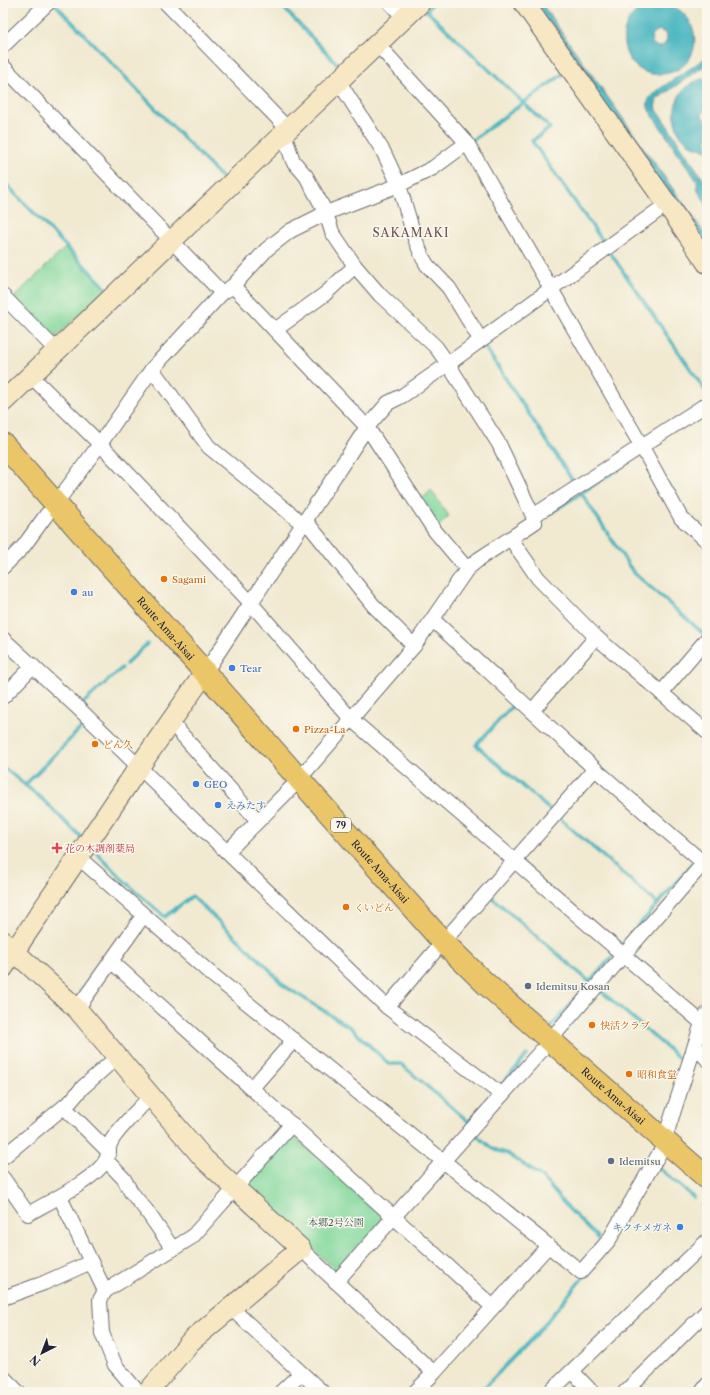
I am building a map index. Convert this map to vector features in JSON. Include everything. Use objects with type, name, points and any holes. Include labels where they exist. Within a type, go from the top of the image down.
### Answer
[{"type":"main road","name":"Route Ama-Aisai","points":[[3,444],[50,508],[439,946],[474,990],[545,1046],[661,1147],[707,1196]]},
{"type":"main road","name":"Route Ama-Aisai","points":[[3,465],[50,508]]},
{"type":"main road","name":"Route Ama-Aisai","points":[[661,1147],[707,1178]]},
{"type":"street","points":[[3,46],[48,3]]},
{"type":"street","points":[[166,3],[286,132],[293,161],[306,176],[326,214],[332,232],[355,266],[380,295],[436,347],[448,364],[499,444],[535,522],[479,559],[467,569],[414,646],[295,783],[227,852]]},
{"type":"street","points":[[390,3],[405,18]]},
{"type":"street","points":[[3,402],[378,45],[420,3]]},
{"type":"street","points":[[524,3],[667,204],[707,263]]},
{"type":"street","points":[[378,45],[467,143],[642,447],[681,518],[707,541]]},
{"type":"street","points":[[3,66],[172,241],[275,330],[367,427],[435,531],[467,569]]},
{"type":"street","points":[[339,82],[383,151],[399,185],[414,239],[423,258],[452,292],[480,339]]},
{"type":"street","points":[[3,567],[23,547],[50,508],[62,495],[100,444],[152,369],[267,249],[290,231],[326,214],[399,185],[434,168],[467,143]]},
{"type":"street","points":[[3,968],[9,946],[78,857],[201,677],[367,427],[388,403],[402,396],[448,364],[480,339],[667,204]]},
{"type":"street","points":[[275,330],[325,294],[355,266]]},
{"type":"street","points":[[3,296],[57,351]]},
{"type":"street","points":[[152,369],[209,447],[304,522],[373,605],[414,646]]},
{"type":"street","points":[[31,376],[100,444],[250,602],[351,719],[625,954],[705,1019],[661,1147],[609,1240],[581,1272],[210,974],[78,857]]},
{"type":"street","points":[[533,516],[642,447],[705,410]]},
{"type":"street","points":[[511,539],[538,578],[596,637],[707,732]]},
{"type":"street","points":[[336,1282],[706,863],[595,768],[433,620]]},
{"type":"street","points":[[532,711],[596,637]]},
{"type":"street","points":[[661,693],[707,638]]},
{"type":"street","points":[[3,639],[139,767],[387,1007],[502,1095]]},
{"type":"street","points":[[3,697],[33,666]]},
{"type":"street","points":[[170,721],[258,821]]},
{"type":"street","points":[[387,1007],[595,768]]},
{"type":"street","points":[[77,1009],[143,916]]},
{"type":"street","points":[[9,946],[77,1009],[204,1159],[434,1373]]},
{"type":"street","points":[[111,961],[493,1307]]},
{"type":"street","points":[[252,1088],[294,1040]]},
{"type":"street","points":[[695,1046],[707,1059]]},
{"type":"street","points":[[3,1157],[64,1107],[83,1087],[117,1057]]},
{"type":"street","points":[[3,1178],[28,1214],[60,1197],[96,1171],[108,1156],[110,1142],[152,1096]]},
{"type":"street","points":[[64,1107],[108,1156],[131,1192],[146,1210],[173,1249]]},
{"type":"street","points":[[138,1392],[115,1365],[102,1333],[100,1300],[105,1291],[192,1238],[234,1187],[292,1124]]},
{"type":"street","points":[[60,1197],[105,1291]]},
{"type":"street","points":[[550,1392],[707,1241]]},
{"type":"street","points":[[415,1392],[434,1373],[548,1246]]},
{"type":"street","points":[[148,1392],[191,1341],[302,1249]]},
{"type":"street","points":[[3,1298],[44,1283],[91,1262]]},
{"type":"street","points":[[231,1308],[322,1392]]},
{"type":"street","points":[[625,1392],[707,1311]]},
{"type":"street","points":[[572,1371],[592,1392]]},
{"type":"street","points":[[281,1392],[301,1373]]},
{"type":"street","points":[[3,1377],[18,1392]]},
{"type":"street","points":[[702,1392],[707,1385]]},
{"type":"green space","points":[[65,248],[105,289],[53,340],[13,298]]},
{"type":"green space","points":[[431,490],[449,516],[436,529],[417,500],[421,496],[423,498]]},
{"type":"green space","name":"本郷2号公園","points":[[290,1133],[384,1217],[384,1222],[341,1270],[336,1271],[244,1184]]},
{"type":"water","points":[[532,3],[541,3],[707,237],[707,250]]},
{"type":"water","points":[[655,3],[671,6],[683,13],[691,24],[695,37],[694,49],[688,61],[678,70],[663,74],[648,73],[636,67],[628,57],[624,44],[625,31],[630,19],[640,9]],"holes":[[[659,30],[665,33],[667,40],[664,44],[659,47],[655,46],[651,37],[652,34]]]},
{"type":"water","points":[[707,57],[707,64],[657,99],[655,107],[707,185],[707,205],[698,191],[697,181],[649,110],[648,103],[651,96],[655,92]]},
{"type":"water","points":[[707,78],[707,106],[702,113],[702,116],[707,122],[707,150],[693,146],[683,138],[677,127],[674,115],[676,103],[682,92],[693,83]]},
{"type":"waterway","points":[[54,3],[223,179]]},
{"type":"waterway","points":[[279,3],[340,67]]},
{"type":"waterway","points":[[426,11],[433,3]]},
{"type":"waterway","points":[[426,10],[550,128],[532,141],[604,243]]},
{"type":"waterway","points":[[471,141],[563,74]]},
{"type":"waterway","points":[[3,181],[108,290]]},
{"type":"waterway","points":[[609,251],[707,393]]},
{"type":"waterway","points":[[483,344],[575,484]]},
{"type":"waterway","points":[[549,514],[629,462]]},
{"type":"waterway","points":[[582,494],[633,572],[704,634]]},
{"type":"waterway","points":[[126,664],[147,644]]},
{"type":"waterway","points":[[84,706],[82,704],[122,668]]},
{"type":"waterway","points":[[515,703],[476,745],[550,810]]},
{"type":"waterway","points":[[25,785],[85,724]]},
{"type":"waterway","points":[[3,767],[42,799],[82,838]]},
{"type":"waterway","points":[[558,817],[658,904]]},
{"type":"waterway","points":[[700,854],[707,847]]},
{"type":"waterway","points":[[93,849],[120,877],[165,917],[192,896],[266,966],[283,985],[351,1028],[389,1064],[401,1064],[469,1122],[492,1095]]},
{"type":"waterway","points":[[621,946],[694,862]]},
{"type":"waterway","points":[[490,896],[590,982]]},
{"type":"waterway","points":[[550,1028],[615,953]]},
{"type":"waterway","points":[[601,991],[681,1060]]},
{"type":"waterway","points":[[500,1087],[527,1055]]},
{"type":"waterway","points":[[476,1135],[493,1149],[508,1154],[542,1177],[566,1206],[598,1238]]},
{"type":"waterway","points":[[657,1170],[658,1167],[694,1198]]},
{"type":"waterway","points":[[702,1206],[707,1210]]},
{"type":"waterway","points":[[480,1392],[537,1333],[585,1275]]},
{"type":"place","name":"Sagami","points":[[164,579]]},
{"type":"place","name":"au","points":[[74,592]]},
{"type":"place","name":"Tear","points":[[232,668]]},
{"type":"place","name":"Pizza-La","points":[[296,729]]},
{"type":"place","name":"どん久","points":[[95,744]]},
{"type":"place","name":"GEO","points":[[196,784]]},
{"type":"place","name":"えみたす","points":[[218,805]]},
{"type":"place","name":"花の木調剤薬局","points":[[57,848]]},
{"type":"place","name":"くいどん","points":[[346,907]]},
{"type":"place","name":"Idemitsu Kosan","points":[[528,986]]},
{"type":"place","name":"快活クラブ","points":[[592,1025]]},
{"type":"place","name":"昭和食堂","points":[[629,1074]]},
{"type":"place","name":"Idemitsu","points":[[611,1161]]},
{"type":"place","name":"キクチメガネ","points":[[680,1227]]},
{"type":"district","name":"SAKAMAKI","points":[[411,233]]}]
